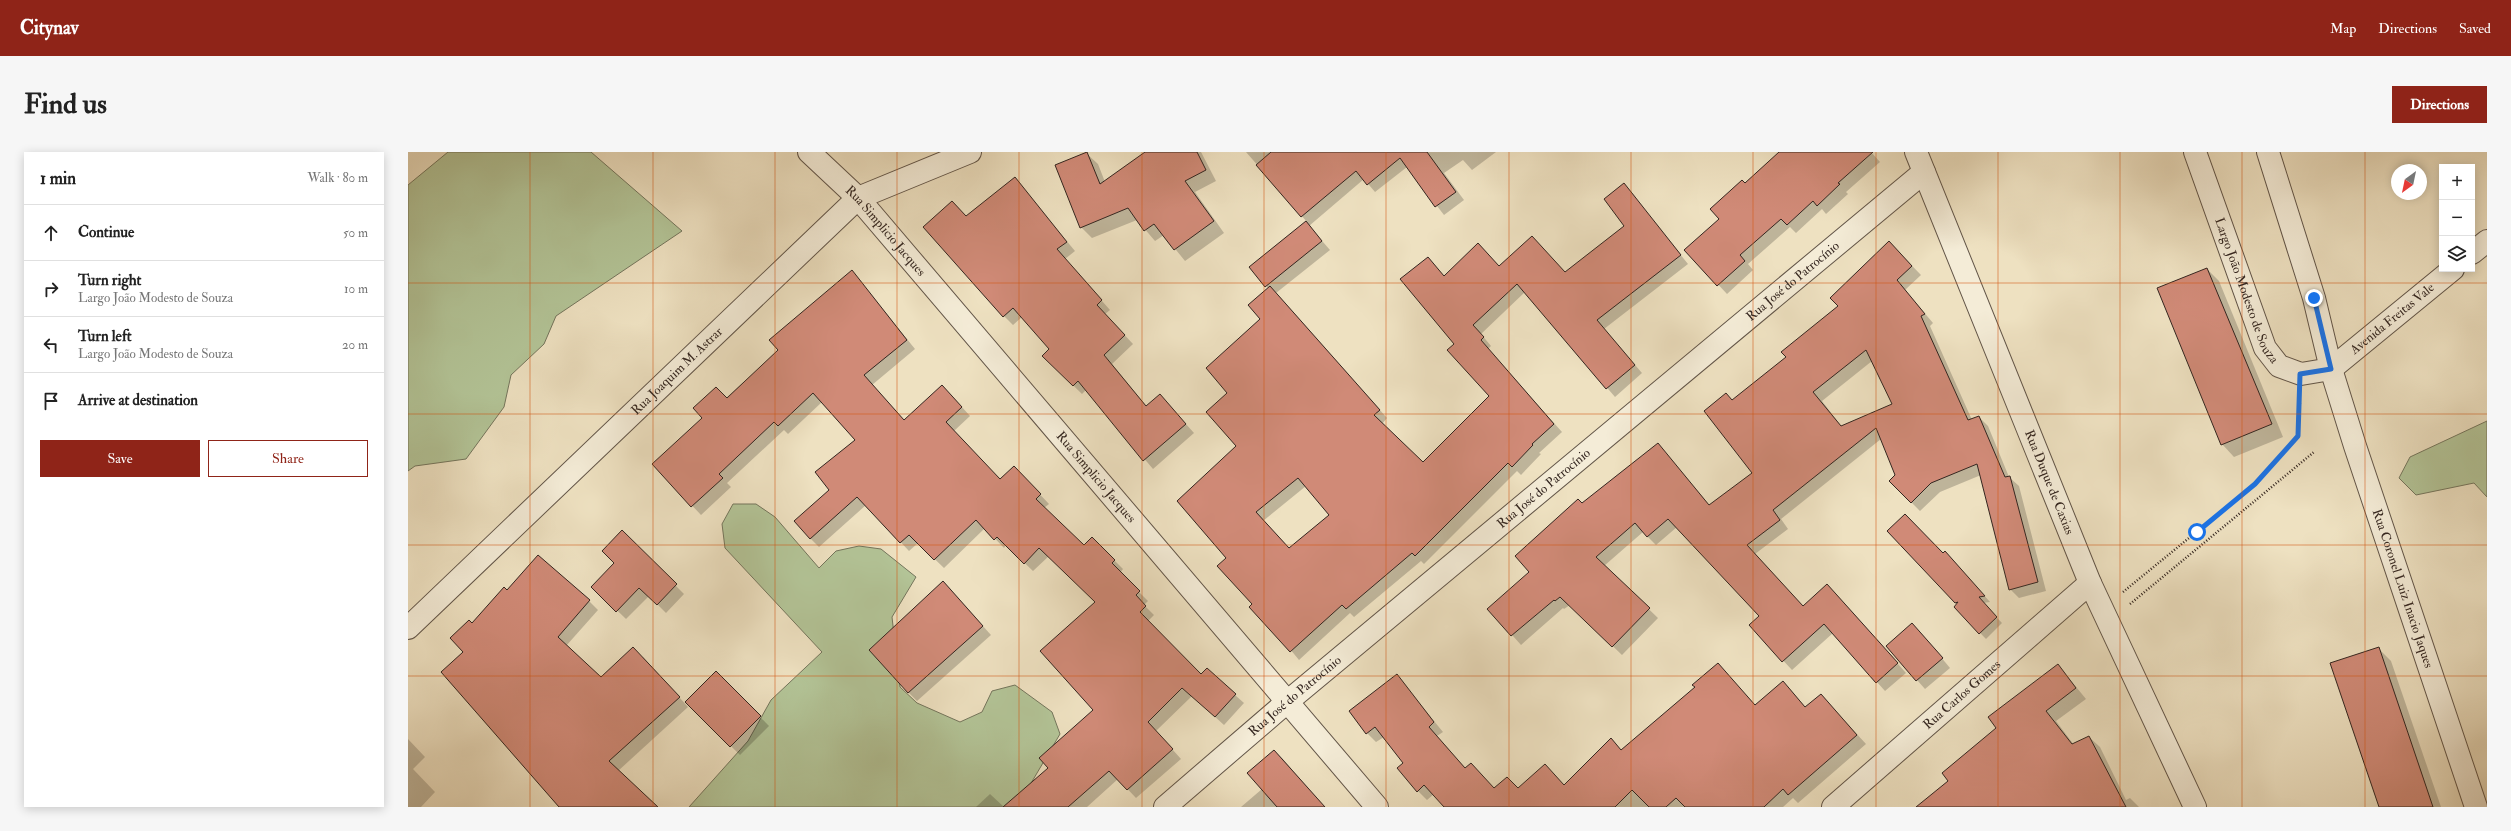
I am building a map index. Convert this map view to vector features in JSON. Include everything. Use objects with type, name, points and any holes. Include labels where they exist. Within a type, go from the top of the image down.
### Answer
[{"type":"street","name":"Rua Simplicio Jacques","points":[[809,152],[858,198],[1377,807]]},
{"type":"street","name":"Rua Joaquim M. Astrar","points":[[408,628],[858,198],[970,152]]},
{"type":"street","name":"Rua Duque de Caxias","points":[[1916,152],[2090,583],[2195,807]]},
{"type":"street","name":"Largo João Modesto de Souza","points":[[2195,152],[2265,348],[2279,366],[2300,374]]},
{"type":"street","points":[[2268,152],[2314,298],[2331,369],[2300,374]]},
{"type":"street","name":"Rua José do Patrocínio","points":[[1165,807],[1287,702],[1924,172]]},
{"type":"street","points":[[2475,251],[2487,241]]},
{"type":"street","name":"Avenida Freitas Vale","points":[[2331,369],[2449,272]]},
{"type":"street","name":"Rua Coronel Luiz Inacio Jaques","points":[[2331,369],[2355,446],[2476,807]]},
{"type":"street","name":"Rua Carlos Gomes","points":[[1833,807],[2090,583]]},
{"type":"path","points":[[2102,609],[2255,484],[2298,436],[2300,374]]},
{"type":"path","points":[[2125,608],[2314,452]]},
{"type":"green space","points":[[448,152],[591,152],[682,231],[556,316],[544,344],[511,375],[504,407],[466,459],[415,466],[408,471],[408,185]]},
{"type":"green space","points":[[2487,421],[2487,497],[2474,483],[2416,495],[2399,478],[2410,457]]},
{"type":"green space","points":[[733,504],[756,504],[775,517],[819,568],[836,551],[859,546],[881,549],[916,577],[892,617],[900,687],[917,703],[960,722],[982,712],[992,691],[1015,685],[1052,712],[1060,734],[1017,807],[689,807],[748,741],[771,700],[822,652],[725,548],[722,524]]},
{"type":"building","points":[[1087,152],[1100,184],[1145,152],[1197,152],[1206,170],[1185,181],[1214,221],[1174,250],[1154,224],[1144,231],[1128,208],[1080,228],[1055,165]]},
{"type":"building","points":[[1271,152],[1427,152],[1456,192],[1435,207],[1400,158],[1367,185],[1356,171],[1301,217],[1256,165]]},
{"type":"building","points":[[1779,152],[1873,152],[1838,183],[1840,184],[1817,206],[1813,201],[1787,225],[1781,219],[1740,255],[1745,261],[1717,286],[1684,250],[1719,219],[1710,209],[1742,180],[1745,183]]},
{"type":"building","points":[[1015,177],[1067,242],[1057,249],[1102,300],[1097,305],[1125,335],[1104,355],[1146,406],[1160,394],[1186,424],[1143,461],[1078,381],[1073,386],[1042,356],[1049,349],[1013,308],[1003,317],[923,227],[952,201],[966,216]]},
{"type":"building","points":[[1624,183],[1681,255],[1597,320],[1635,365],[1606,389],[1517,284],[1473,325],[1484,337],[1481,340],[1554,424],[1532,444],[1533,445],[1512,467],[1508,463],[1415,556],[1412,553],[1346,609],[1342,605],[1290,652],[1249,607],[1252,604],[1217,566],[1226,558],[1177,501],[1236,446],[1206,412],[1227,393],[1206,368],[1260,319],[1248,305],[1270,286],[1380,410],[1374,415],[1423,462],[1489,396],[1447,350],[1454,344],[1400,279],[1428,257],[1444,276],[1478,243],[1499,266],[1532,236],[1565,272],[1624,226],[1604,199]],"holes":[[[1298,478],[1329,515],[1289,548],[1256,512]]]},
{"type":"building","points":[[1306,221],[1322,241],[1265,287],[1249,267]]},
{"type":"building","points":[[1889,241],[1912,266],[1897,280],[1925,314],[1921,316],[1968,420],[1979,416],[2005,477],[2010,476],[2038,582],[2009,590],[1977,464],[1931,483],[1911,503],[1889,481],[1895,475],[1876,428],[1773,510],[1780,520],[1747,545],[1803,606],[1827,584],[1898,663],[1876,683],[1824,624],[1782,662],[1749,625],[1759,616],[1668,519],[1647,537],[1635,523],[1596,557],[1650,608],[1612,647],[1560,597],[1555,601],[1554,600],[1511,636],[1487,609],[1529,572],[1515,556],[1578,499],[1582,503],[1658,443],[1709,505],[1752,473],[1704,411],[1726,393],[1732,400],[1786,357],[1781,352],[1838,306],[1830,298]],"holes":[[[1866,350],[1892,404],[1841,426],[1813,392]]]},
{"type":"building","points":[[2207,268],[2272,424],[2221,445],[2157,288]]},
{"type":"building","points":[[852,270],[907,340],[864,375],[904,420],[942,385],[962,407],[946,422],[1000,479],[1014,466],[1041,494],[1036,499],[1084,545],[1092,537],[1115,560],[1112,563],[1140,591],[1136,595],[1146,606],[1140,612],[1201,674],[1207,668],[1236,694],[1215,717],[1182,688],[1148,722],[1173,749],[1127,790],[1109,771],[1068,807],[1003,807],[1048,768],[1039,758],[1093,710],[1040,651],[1095,602],[1039,548],[1024,564],[997,537],[994,540],[976,520],[934,560],[909,535],[900,543],[857,497],[810,539],[794,521],[829,490],[815,472],[855,440],[813,393],[778,426],[774,422],[719,474],[723,478],[691,507],[652,464],[702,418],[693,408],[716,387],[727,398],[778,350],[769,340]]},
{"type":"building","points":[[1905,514],[1943,553],[1945,551],[1985,596],[1979,597],[1997,617],[1979,634],[1954,607],[1958,602],[1955,603],[1887,531]]},
{"type":"building","points":[[622,530],[677,584],[657,605],[639,588],[616,612],[591,587],[614,563],[602,551]]},
{"type":"building","points":[[538,555],[590,600],[558,637],[601,677],[633,647],[680,697],[609,761],[658,807],[559,807],[441,672],[463,652],[450,638],[469,620],[472,623],[504,587],[507,590]]},
{"type":"building","points":[[943,581],[983,626],[908,693],[869,650]]},
{"type":"building","points":[[1912,623],[1943,658],[1916,681],[1886,646]]},
{"type":"building","points":[[2379,647],[2433,807],[2379,807],[2330,663]]},
{"type":"building","points":[[1718,663],[1755,705],[1783,681],[1805,707],[1821,694],[1857,735],[1788,795],[1783,789],[1764,807],[1685,807],[1676,798],[1666,807],[1649,807],[1632,790],[1615,807],[1444,807],[1424,785],[1417,792],[1397,768],[1403,763],[1375,727],[1366,734],[1349,711],[1397,674],[1434,722],[1429,727],[1465,768],[1471,763],[1494,788],[1507,777],[1518,788],[1545,764],[1564,785],[1611,738],[1621,750],[1695,687],[1692,685]]},
{"type":"building","points":[[2058,664],[2076,688],[2046,711],[2072,744],[2089,736],[2126,807],[1916,807],[1948,781],[1942,773],[1996,728],[1988,717]]},
{"type":"building","points":[[716,671],[761,716],[730,747],[685,702]]},
{"type":"building","points":[[1274,750],[1325,807],[1277,807],[1247,773]]},
{"type":"route","points":[[2197,532],[2255,484],[2298,436],[2300,374],[2331,369],[2314,298]]}]
